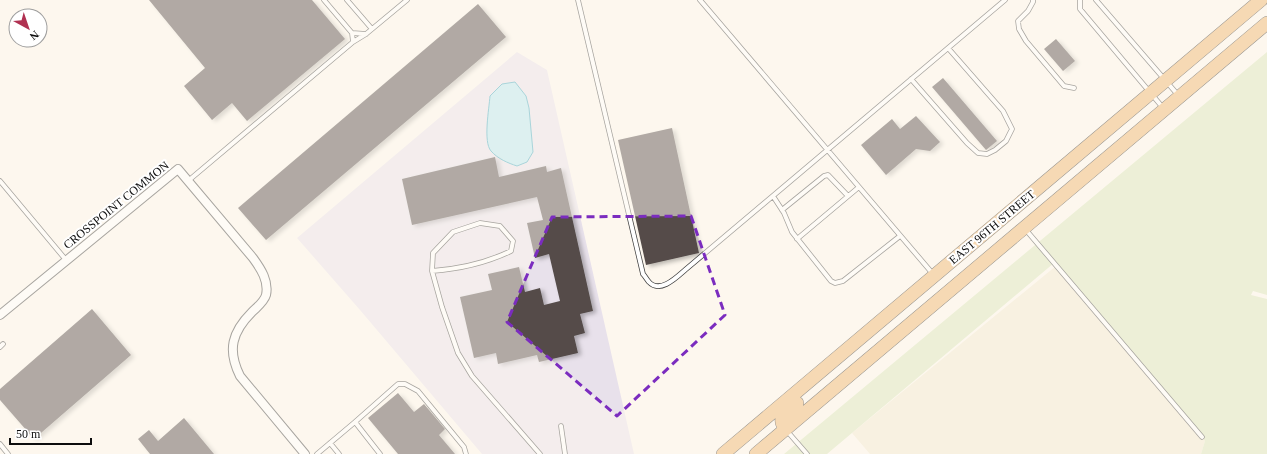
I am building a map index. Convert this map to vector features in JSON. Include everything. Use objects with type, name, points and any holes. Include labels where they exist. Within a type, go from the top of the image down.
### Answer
[{"type":"main road","name":"EAST 96TH STREET","points":[[723,454],[1261,0]]},
{"type":"main road","name":"EAST 96TH STREET","points":[[756,454],[1267,23]]},
{"type":"main road","points":[[786,429],[781,421],[785,414],[836,369],[867,332]]},
{"type":"street","name":"CROSSPOINT COMMON","points":[[0,315],[178,169],[253,258],[264,274],[266,295],[261,304],[243,322],[236,332],[232,343],[232,353],[240,376],[305,454]]},
{"type":"lane","points":[[324,0],[352,33],[353,42]]},
{"type":"lane","points":[[347,0],[372,29]]},
{"type":"lane","points":[[188,181],[353,42],[366,34],[407,0]]},
{"type":"lane","points":[[578,0],[643,274],[649,283],[659,286],[669,283],[1005,0]]},
{"type":"lane","points":[[700,0],[934,276]]},
{"type":"lane","points":[[1033,0],[1028,11],[1018,21],[1019,29],[1026,41],[1064,86],[1074,88]]},
{"type":"lane","points":[[1080,0],[1080,10],[1164,110]]},
{"type":"lane","points":[[1096,0],[1179,97]]},
{"type":"lane","points":[[352,33],[366,34]]},
{"type":"lane","points":[[911,79],[967,143],[978,153],[987,154],[1006,141],[1012,129],[1003,111],[948,48]]},
{"type":"lane","points":[[782,210],[824,176],[828,175],[848,196]]},
{"type":"lane","points":[[0,181],[67,260]]},
{"type":"lane","points":[[797,239],[859,187]]},
{"type":"lane","points":[[773,196],[782,210],[792,232],[831,281],[835,283],[843,282],[900,236]]},
{"type":"lane","points":[[432,271],[452,270],[495,259],[511,251],[513,241],[500,226],[480,223],[453,232],[433,253],[432,271],[442,307],[458,353],[472,376],[540,454]]},
{"type":"lane","points":[[1024,228],[1202,437]]},
{"type":"lane","points":[[317,454],[398,384],[405,384],[418,391],[464,447],[466,454]]},
{"type":"lane","points":[[355,422],[380,454]]},
{"type":"lane","points":[[562,426],[565,454]]},
{"type":"lane","points":[[786,429],[806,454]]},
{"type":"lane","points":[[330,443],[339,454]]},
{"type":"lane","points":[[0,444],[8,454]]},
{"type":"highlighted area","points":[[691,216],[725,315],[617,416],[507,322],[552,217]]},
{"type":"shaded area","points":[[517,52],[547,70],[634,454],[482,454],[297,238]]},
{"type":"shaded area","points":[[1056,266],[1205,441],[1201,454],[870,454],[852,433]]},
{"type":"green space","points":[[1267,52],[1267,295],[1253,291],[1251,295],[1267,299],[1267,454],[1201,454],[1205,441],[1054,263],[827,454],[784,454]]},
{"type":"water","points":[[515,82],[526,96],[529,108],[533,152],[527,162],[517,166],[494,154],[489,147],[487,140],[490,96],[502,84]]},
{"type":"building","points":[[149,0],[312,0],[345,39],[247,121],[232,103],[212,120],[184,86],[205,68]]},
{"type":"building","points":[[478,4],[506,37],[266,240],[238,208]]},
{"type":"building","points":[[1056,39],[1075,61],[1063,71],[1044,49]]},
{"type":"building","points":[[943,78],[997,141],[986,150],[932,87]]},
{"type":"building","points":[[916,116],[940,142],[930,151],[916,149],[886,175],[861,145],[892,119],[900,129]]},
{"type":"building","points":[[672,128],[699,253],[646,265],[618,140]]},
{"type":"building","points":[[495,157],[499,177],[546,166],[547,172],[561,168],[593,311],[580,314],[585,333],[574,336],[578,353],[539,362],[537,355],[498,364],[496,353],[474,358],[460,297],[492,290],[488,274],[519,267],[525,292],[540,288],[544,305],[560,301],[549,254],[535,258],[527,223],[543,220],[537,197],[412,225],[402,179]]},
{"type":"building","points":[[92,309],[131,355],[34,439],[0,400],[0,389]]},
{"type":"building","points":[[398,393],[414,412],[424,404],[445,429],[439,435],[455,454],[398,454],[368,418]]},
{"type":"building","points":[[184,418],[214,454],[150,454],[138,439],[149,430],[158,441]]}]
